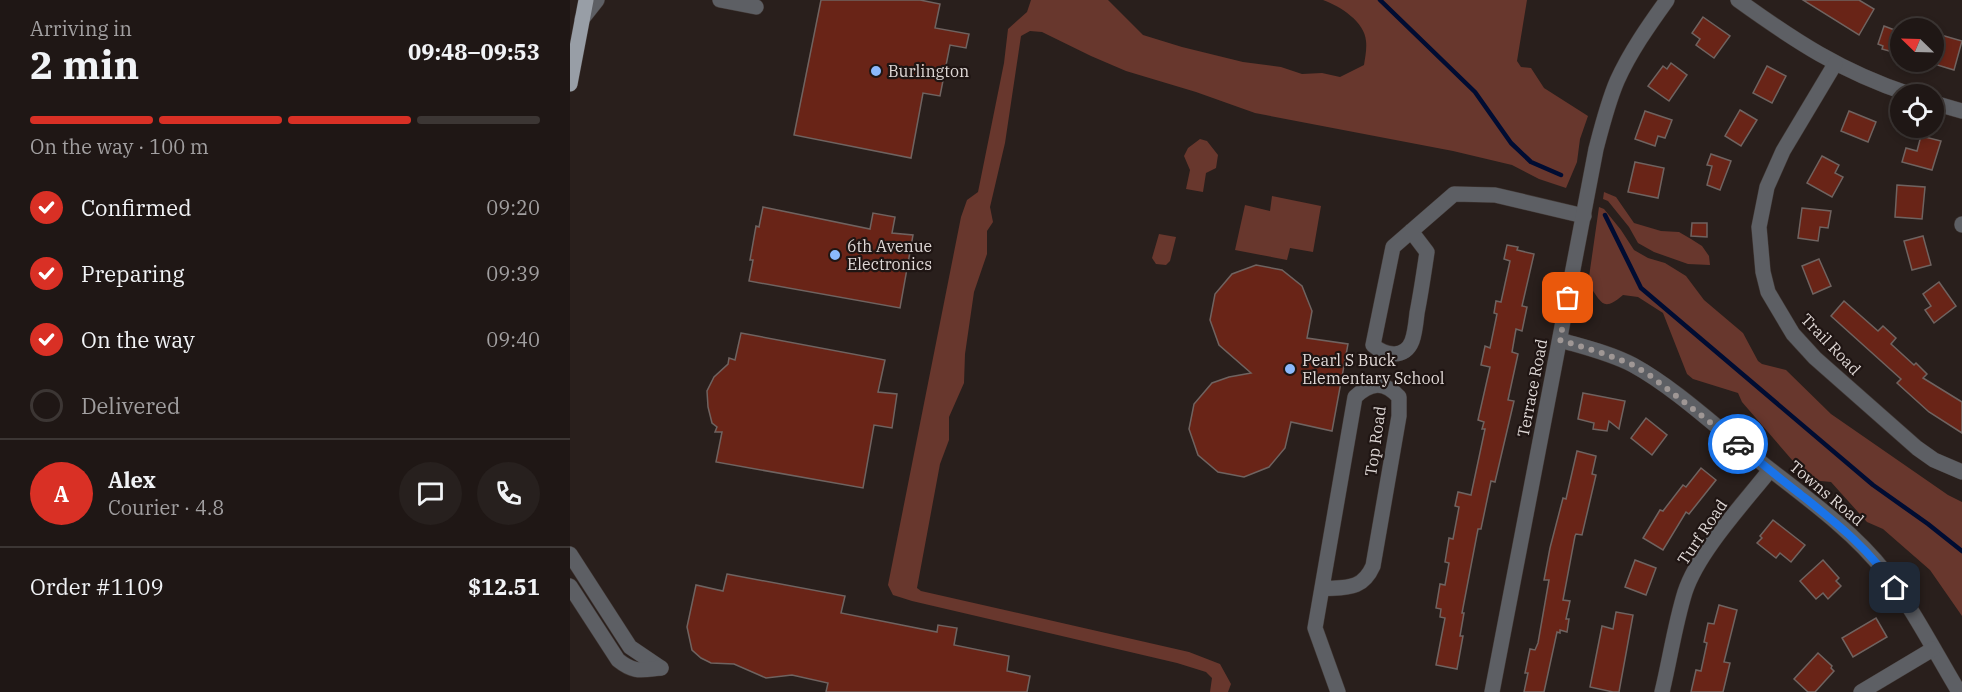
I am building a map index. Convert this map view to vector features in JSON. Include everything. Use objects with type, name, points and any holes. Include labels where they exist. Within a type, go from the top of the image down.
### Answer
[{"type":"main road","points":[[570,84],[586,0]]},
{"type":"street","points":[[582,19],[597,0]]},
{"type":"street","points":[[720,0],[756,7]]},
{"type":"street","name":"Terrace Road","points":[[1492,692],[1596,149],[1611,95],[1618,79],[1667,0]]},
{"type":"street","points":[[1738,0],[1784,33],[1835,63],[1861,77],[1890,87]]},
{"type":"street","name":"Trail Road","points":[[1835,63],[1783,151],[1767,187],[1759,227],[1761,260],[1768,292],[1793,334],[1815,358],[1917,448],[1934,460],[1962,472]]},
{"type":"street","points":[[1944,106],[1962,111]]},
{"type":"street","points":[[1412,231],[1427,252],[1416,323],[1412,342],[1405,350],[1389,355],[1373,345],[1393,247],[1454,194],[1495,195],[1584,216]]},
{"type":"street","name":"Towns Road","points":[[1560,340],[1631,364],[1648,374],[1828,516],[1861,545],[1885,573],[1959,692]]},
{"type":"street","name":"Top Road","points":[[1322,589],[1359,585],[1369,576],[1373,566],[1399,416],[1399,397],[1391,388],[1374,385],[1363,389],[1355,397],[1315,628],[1338,692]]},
{"type":"street","name":"Turf Road","points":[[1662,692],[1686,591],[1719,534],[1770,470]]},
{"type":"street","points":[[570,554],[630,646],[661,668],[637,671],[627,668],[618,660],[570,586]]},
{"type":"street","points":[[1861,692],[1933,649]]},
{"type":"shaded area","points":[[1031,0],[1108,0],[1143,35],[1243,62],[1281,67],[1302,74],[1322,73],[1340,77],[1364,65],[1365,34],[1350,16],[1337,6],[1323,0],[1527,0],[1517,61],[1521,67],[1531,68],[1544,88],[1588,116],[1580,139],[1577,162],[1566,188],[1539,179],[1512,165],[1453,151],[1255,113],[1126,71],[1042,32],[1030,31],[1021,36],[1005,143],[990,207],[993,222],[987,231],[987,254],[974,292],[965,354],[964,383],[949,417],[949,440],[940,464],[917,588],[921,591],[1189,652],[1220,664],[1231,684],[1228,692],[1210,692],[1212,678],[1206,672],[1177,663],[912,601],[893,595],[888,585],[961,217],[967,200],[978,192],[1004,63],[1008,29],[1027,12]]},
{"type":"shaded area","points":[[1200,139],[1207,141],[1218,155],[1216,168],[1206,173],[1203,192],[1186,189],[1190,170],[1184,156],[1188,148]]},
{"type":"shaded area","points":[[1604,192],[1616,197],[1634,223],[1661,231],[1679,232],[1702,246],[1709,256],[1710,265],[1688,264],[1654,252],[1638,243],[1629,227],[1608,201],[1603,199]]},
{"type":"shaded area","points":[[1272,196],[1321,206],[1313,252],[1290,248],[1287,260],[1235,250],[1245,205],[1270,211]]},
{"type":"shaded area","points":[[1599,207],[1604,209],[1634,250],[1648,258],[1665,263],[1686,276],[1704,300],[1743,333],[1758,361],[1786,370],[1831,414],[1948,495],[1962,502],[1962,616],[1930,570],[1883,529],[1867,522],[1831,482],[1811,480],[1805,475],[1742,402],[1738,393],[1693,379],[1687,374],[1663,313],[1638,297],[1623,295],[1606,304],[1600,300],[1588,284]]},
{"type":"shaded area","points":[[1159,234],[1176,237],[1170,261],[1166,265],[1156,264],[1152,258]]},
{"type":"building","name":"Burlington","points":[[821,0],[920,0],[940,4],[935,28],[969,34],[966,48],[950,45],[940,96],[923,93],[911,158],[794,135]]},
{"type":"building","points":[[1803,0],[1859,0],[1874,9],[1859,35]]},
{"type":"building","points":[[1703,17],[1730,36],[1714,58],[1696,45],[1700,39],[1692,33]]},
{"type":"building","points":[[1884,26],[1890,28],[1890,51],[1882,49],[1883,46],[1878,44]]},
{"type":"building","points":[[1944,36],[1962,41],[1954,70],[1944,67]]},
{"type":"building","points":[[1671,63],[1687,75],[1669,101],[1648,86],[1663,66],[1667,69]]},
{"type":"building","points":[[1767,66],[1786,76],[1772,103],[1753,93]]},
{"type":"building","points":[[1740,110],[1757,120],[1741,146],[1725,136]]},
{"type":"building","points":[[1645,111],[1672,120],[1665,138],[1658,136],[1655,146],[1635,139]]},
{"type":"building","points":[[1849,111],[1876,122],[1868,142],[1841,131]]},
{"type":"building","points":[[1920,138],[1941,141],[1932,170],[1902,162],[1906,148],[1917,151]]},
{"type":"building","points":[[1711,154],[1731,161],[1720,190],[1707,185],[1712,166],[1707,165]]},
{"type":"building","points":[[1822,156],[1839,165],[1835,173],[1843,177],[1832,197],[1807,183]]},
{"type":"building","points":[[1635,162],[1664,168],[1658,198],[1628,192]]},
{"type":"building","points":[[1897,185],[1925,187],[1922,219],[1895,217]]},
{"type":"building","name":"6th Avenue Electronics","points":[[763,207],[870,229],[873,213],[895,217],[892,233],[913,235],[900,308],[749,281],[756,226],[759,227]]},
{"type":"building","points":[[1802,208],[1831,211],[1828,228],[1820,227],[1818,241],[1798,238]]},
{"type":"building","points":[[1692,223],[1707,223],[1707,237],[1691,236]]},
{"type":"building","points":[[1923,236],[1931,265],[1912,270],[1904,241]]},
{"type":"building","points":[[1507,245],[1534,254],[1522,306],[1527,307],[1522,331],[1516,329],[1512,352],[1518,354],[1508,400],[1514,401],[1495,482],[1491,481],[1481,529],[1478,529],[1462,613],[1464,613],[1460,636],[1463,636],[1457,669],[1436,665],[1445,618],[1440,617],[1441,609],[1436,608],[1440,584],[1445,585],[1449,563],[1445,562],[1449,538],[1453,539],[1459,507],[1455,506],[1458,492],[1471,495],[1485,429],[1482,429],[1484,422],[1478,420],[1490,367],[1481,365],[1485,346],[1490,348],[1497,314],[1494,313],[1496,301],[1501,302],[1510,261],[1504,259]]},
{"type":"building","points":[[1819,259],[1831,286],[1813,294],[1802,266]]},
{"type":"building","name":"Pearl S Buck Elementary School","points":[[1256,265],[1282,270],[1302,286],[1312,311],[1307,338],[1348,344],[1332,431],[1291,422],[1285,448],[1269,467],[1244,477],[1218,472],[1198,455],[1189,429],[1194,404],[1212,383],[1251,373],[1219,345],[1210,320],[1215,294],[1232,274]]},
{"type":"building","points":[[1939,282],[1956,306],[1934,323],[1925,310],[1931,306],[1923,294]]},
{"type":"building","points":[[1844,301],[1878,331],[1883,326],[1896,338],[1891,344],[1927,374],[1923,378],[1962,402],[1962,433],[1929,412],[1897,383],[1901,379],[1831,316]]},
{"type":"building","points":[[741,333],[885,360],[878,392],[897,394],[892,428],[874,425],[863,488],[716,462],[722,432],[715,432],[717,427],[712,423],[707,391],[714,377],[728,364],[729,358],[735,360]]},
{"type":"building","points":[[1583,393],[1625,401],[1619,429],[1609,421],[1607,431],[1593,429],[1594,423],[1578,419]]},
{"type":"building","points":[[1646,418],[1667,435],[1652,455],[1631,438]]},
{"type":"building","points":[[1577,451],[1596,456],[1592,474],[1596,475],[1582,535],[1576,534],[1575,536],[1563,600],[1570,601],[1566,619],[1569,619],[1567,632],[1560,630],[1560,633],[1557,632],[1544,692],[1524,692],[1530,649],[1535,650],[1538,643],[1549,580],[1544,580],[1550,548],[1563,498],[1566,499]]},
{"type":"building","points":[[1701,468],[1716,480],[1689,514],[1686,512],[1663,550],[1643,538],[1660,510],[1663,511],[1683,485],[1686,487]]},
{"type":"building","points":[[1773,520],[1805,545],[1791,562],[1780,553],[1776,558],[1757,543]]},
{"type":"building","points":[[1635,560],[1656,568],[1646,595],[1625,587]]},
{"type":"building","points":[[1823,560],[1839,578],[1836,581],[1841,586],[1828,599],[1823,593],[1816,599],[1800,581]]},
{"type":"building","points":[[727,574],[845,596],[841,613],[937,632],[938,625],[957,628],[954,645],[1009,656],[1007,671],[1030,676],[1027,692],[826,692],[828,683],[792,675],[766,678],[734,664],[711,663],[692,650],[687,627],[696,585],[723,591]]},
{"type":"building","points":[[1719,605],[1737,610],[1724,662],[1730,663],[1723,692],[1691,692],[1696,670],[1701,671],[1707,643],[1704,642],[1708,623],[1714,624]]},
{"type":"building","points":[[1616,612],[1633,615],[1619,692],[1613,692],[1590,687],[1602,626],[1613,629]]},
{"type":"building","points":[[1876,618],[1887,637],[1853,657],[1842,638]]},
{"type":"building","points":[[1818,653],[1832,666],[1834,671],[1815,692],[1808,692],[1794,679]]},
{"type":"waterway","points":[[1380,0],[1475,92],[1511,143],[1531,162],[1561,175]]},
{"type":"waterway","points":[[1605,215],[1641,288],[1873,485],[1962,551]]},
{"type":"way so far","points":[[1568,298],[1560,340],[1631,364],[1695,409],[1738,444]]},
{"type":"place","name":"Burlington","points":[[876,71]]},
{"type":"place","name":"6th Avenue Electronics","points":[[835,255]]},
{"type":"place","name":"Pearl S Buck Elementary School","points":[[1290,369]]},
{"type":"route","points":[[1738,444],[1861,545],[1895,588]]}]
